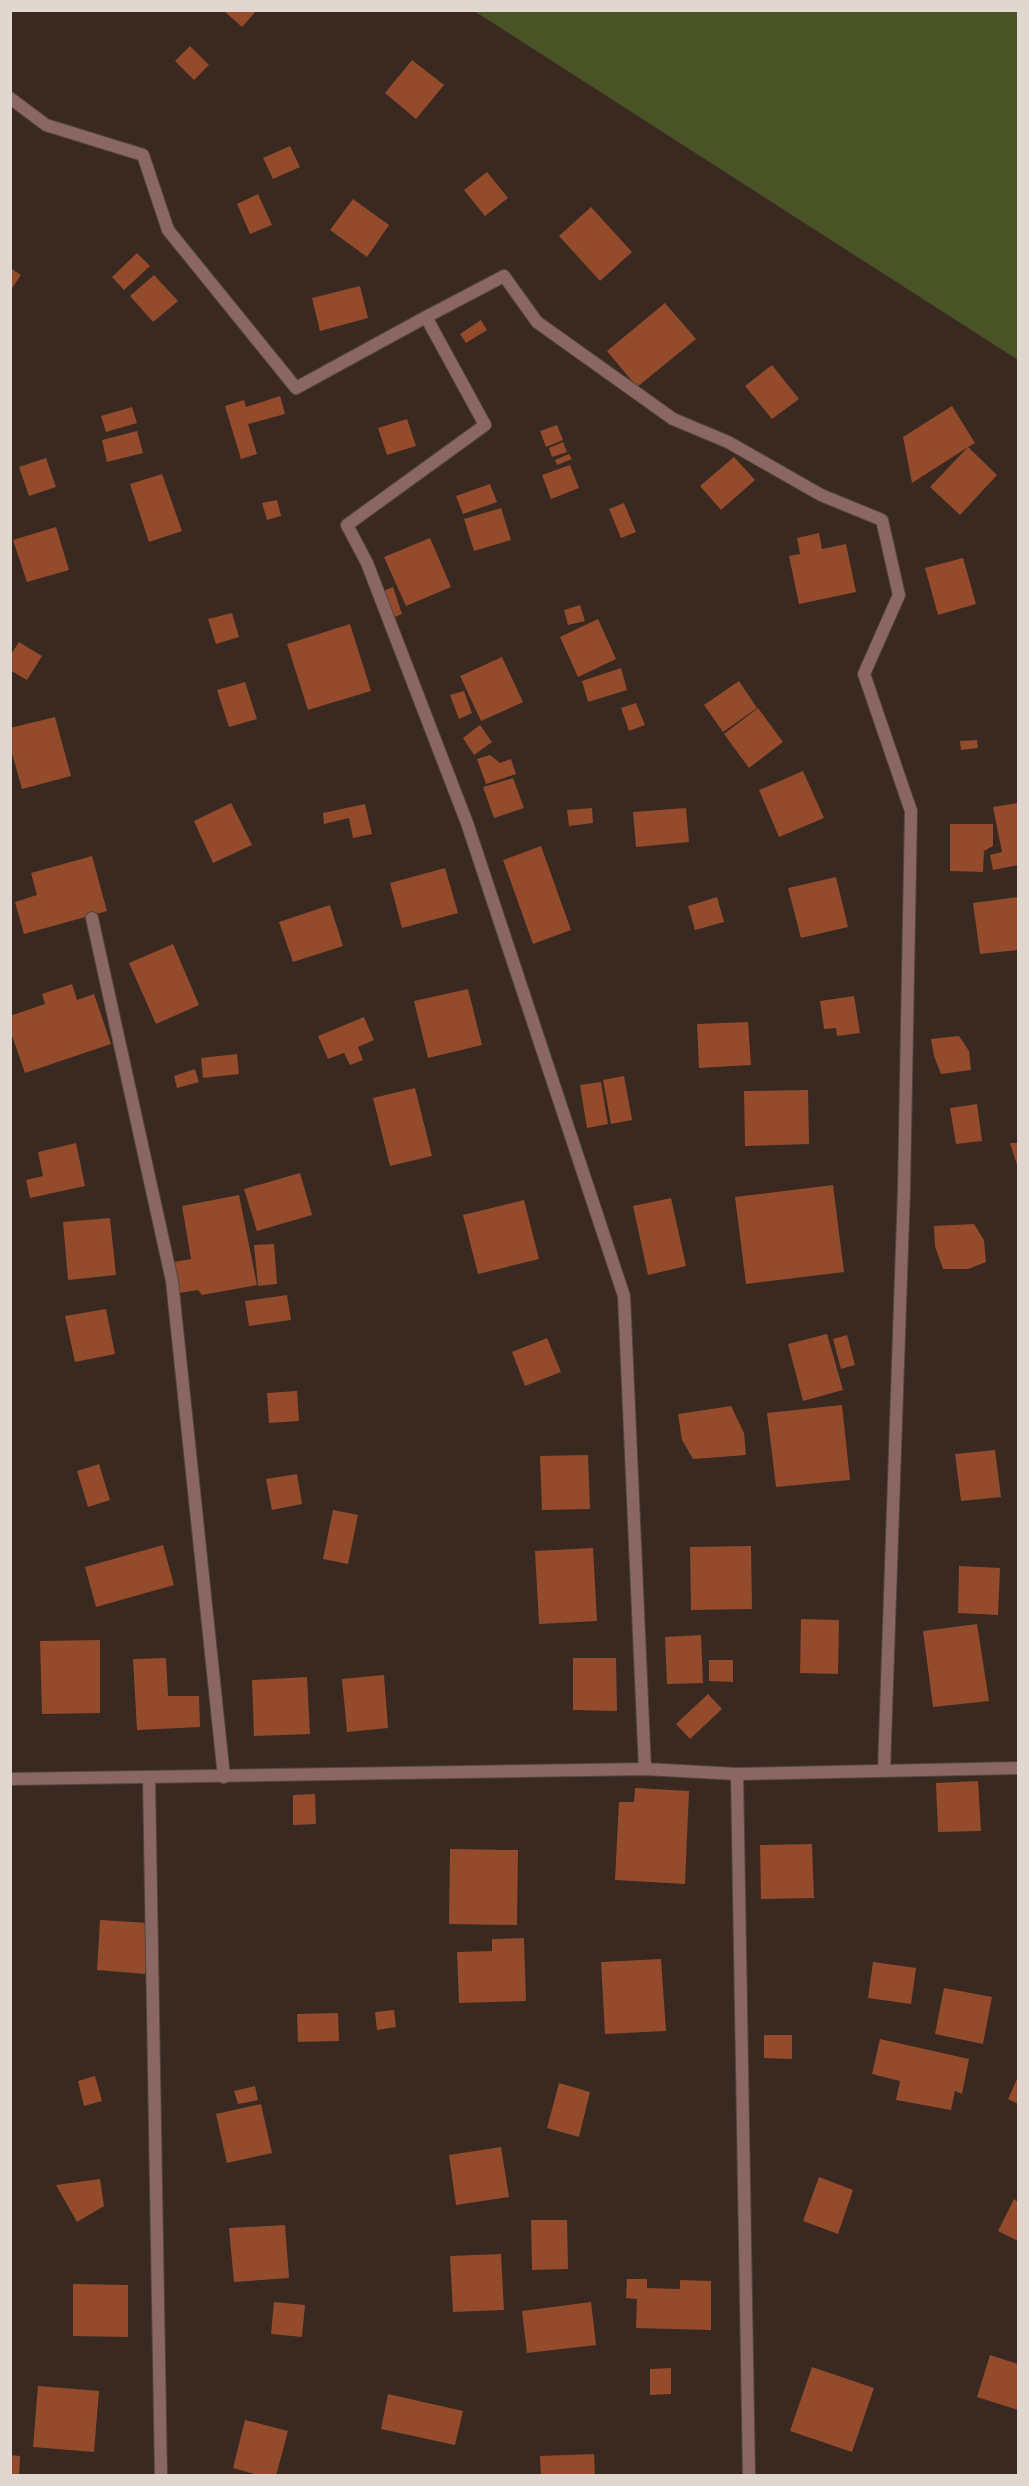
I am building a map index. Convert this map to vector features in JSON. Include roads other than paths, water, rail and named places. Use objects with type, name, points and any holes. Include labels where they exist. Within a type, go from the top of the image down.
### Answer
[{"type":"street","points":[[10,98],[46,124],[143,155],[168,230],[296,388],[504,276],[537,322],[673,419],[728,442],[821,495],[882,519],[899,595],[864,674],[911,811],[904,1189],[884,1770]]},
{"type":"street","points":[[426,317],[485,425],[346,525],[367,563],[466,823],[624,1296],[645,1769]]},
{"type":"street","points":[[92,918],[172,1281],[224,1777]]},
{"type":"street","points":[[10,1779],[645,1769],[737,1774],[1018,1768]]},
{"type":"street","points":[[737,1774],[749,2475]]},
{"type":"street","points":[[149,1778],[161,2475]]}]
